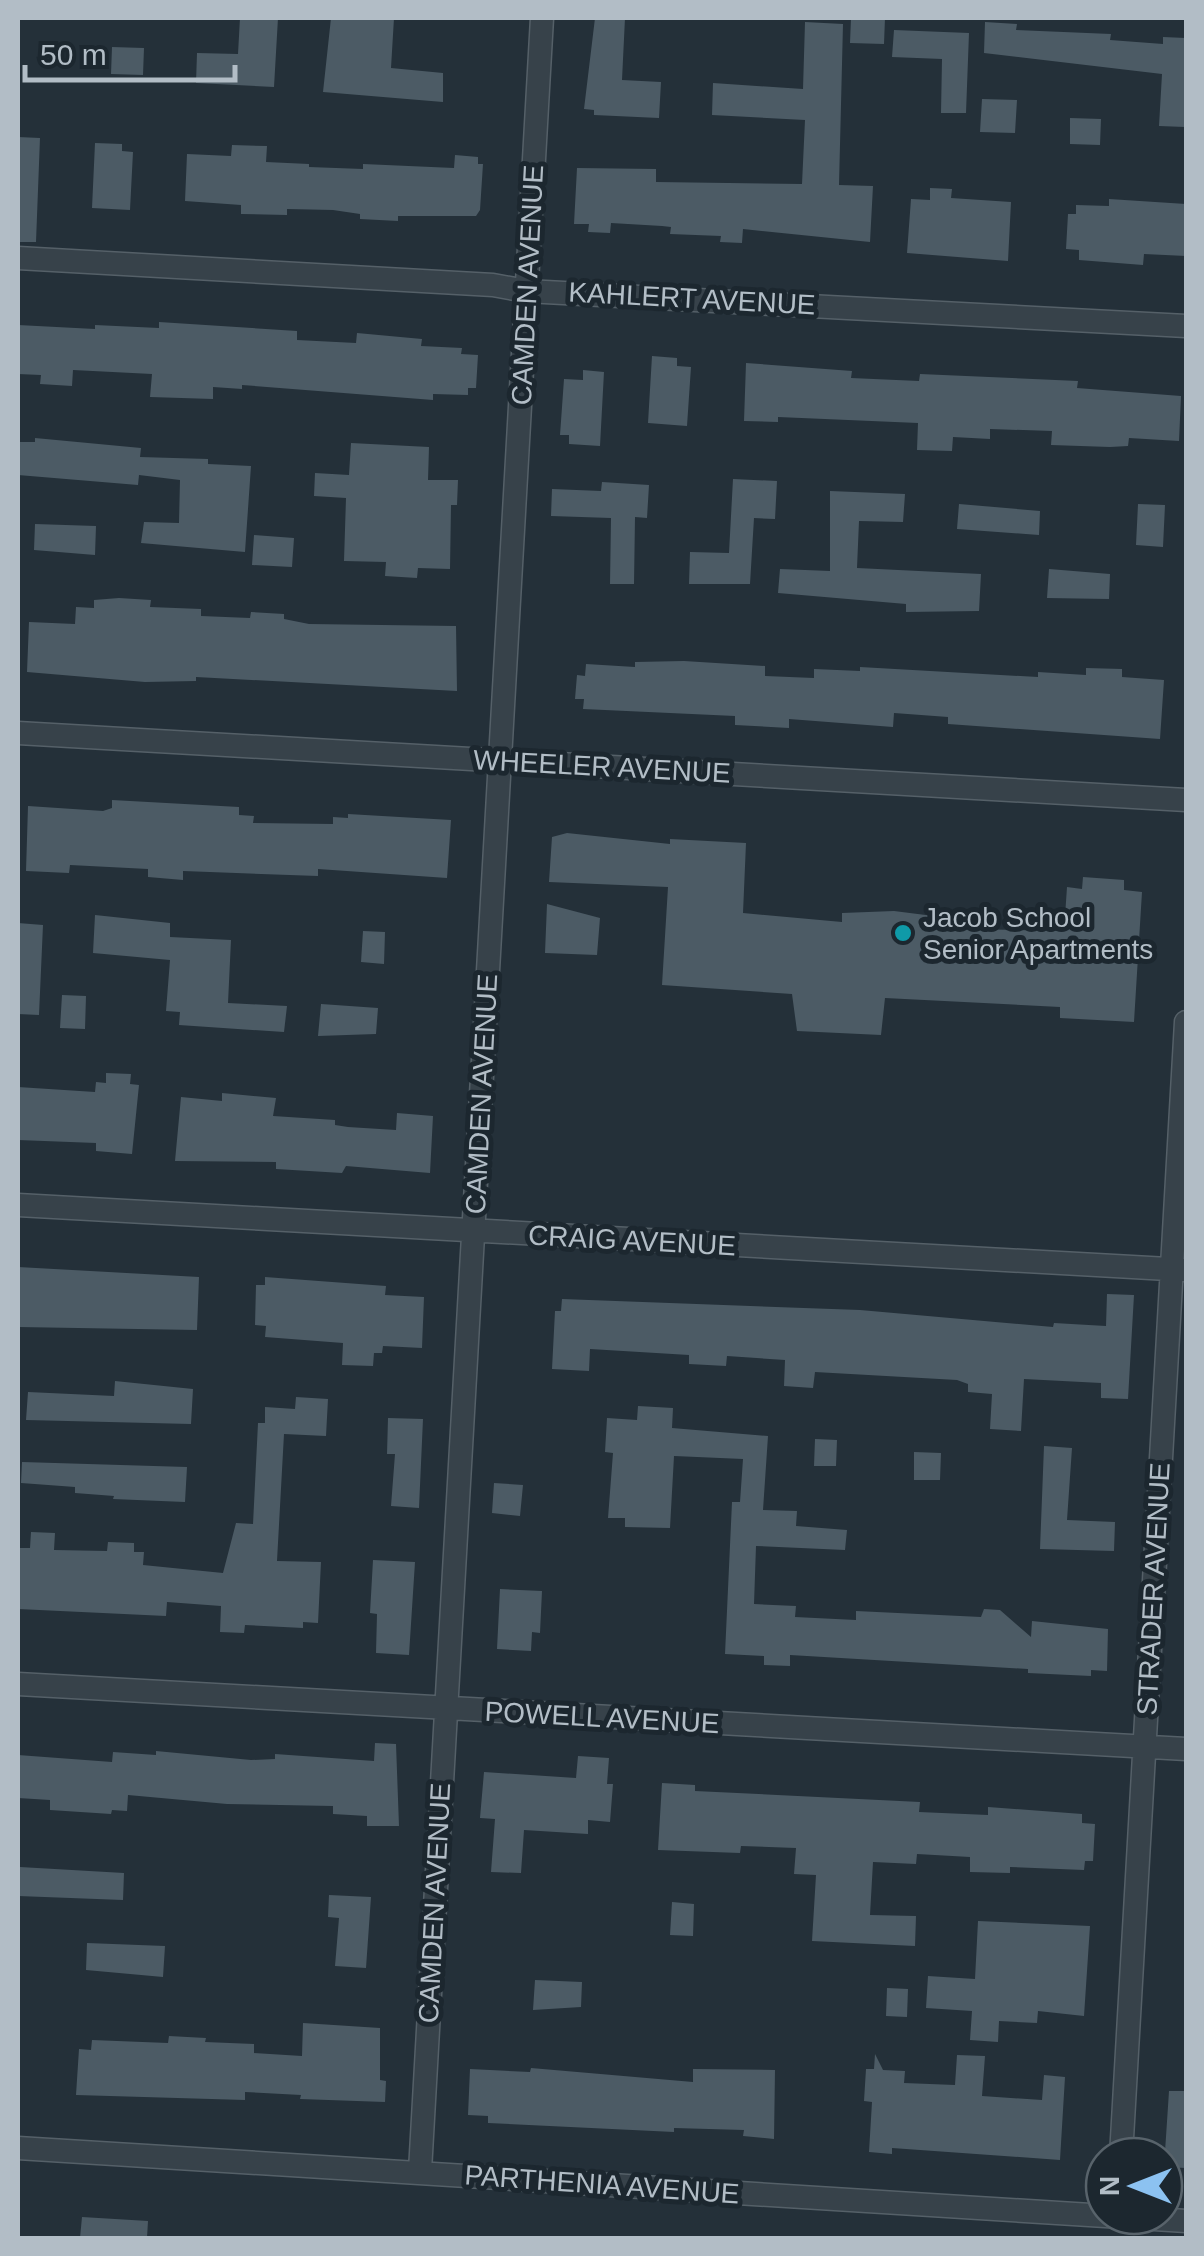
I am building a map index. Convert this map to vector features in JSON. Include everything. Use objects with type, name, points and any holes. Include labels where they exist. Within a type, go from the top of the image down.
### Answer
[{"type":"street","name":"CAMDEN AVENUE","points":[[420,2171],[542,18]]},
{"type":"street","name":"KAHLERT AVENUE","points":[[18,258],[494,285],[526,291],[1186,326]]},
{"type":"street","name":"WHEELER AVENUE","points":[[18,733],[1186,800]]},
{"type":"street","name":"STRADER AVENUE","points":[[1121,2136],[1144,1747],[1180,1270],[1186,1022]]},
{"type":"street","name":"CRAIG AVENUE","points":[[18,1205],[1180,1270]]},
{"type":"street","name":"POWELL AVENUE","points":[[18,1684],[1186,1749]]},
{"type":"street","name":"PARTHENIA AVENUE","points":[[18,2148],[420,2171],[1084,2221]]},
{"type":"building","points":[[240,18],[278,18],[274,87],[196,83],[197,53],[238,54]]},
{"type":"building","points":[[331,18],[394,18],[391,68],[443,73],[443,102],[323,92]]},
{"type":"building","points":[[595,18],[625,18],[622,80],[661,82],[659,118],[594,115],[594,110],[584,109]]},
{"type":"building","points":[[851,18],[885,18],[884,44],[850,43]]},
{"type":"building","points":[[805,22],[843,24],[839,185],[873,186],[870,242],[743,229],[742,243],[720,242],[721,236],[670,234],[671,227],[611,223],[610,233],[588,232],[589,224],[574,224],[577,168],[656,169],[656,182],[802,184],[805,120],[712,115],[713,83],[803,89]]},
{"type":"building","points":[[985,22],[1017,24],[1016,30],[1111,34],[1110,40],[1163,44],[1163,37],[1186,38],[1185,127],[1159,126],[1162,74],[984,53]]},
{"type":"building","points":[[894,30],[969,33],[966,113],[941,113],[942,59],[892,57]]},
{"type":"building","points":[[112,47],[144,48],[143,75],[111,74]]},
{"type":"building","points":[[982,99],[1017,100],[1015,133],[980,132]]},
{"type":"building","points":[[1070,118],[1101,119],[1100,145],[1070,144]]},
{"type":"building","points":[[18,137],[40,138],[36,242],[18,242]]},
{"type":"building","points":[[95,143],[122,144],[122,151],[133,152],[130,210],[92,208]]},
{"type":"building","points":[[232,145],[267,146],[266,162],[309,167],[363,169],[363,164],[454,168],[455,155],[478,157],[478,164],[483,164],[480,210],[476,216],[398,216],[398,221],[360,219],[360,214],[333,210],[241,214],[241,205],[185,201],[187,154],[231,156]]},
{"type":"building","points":[[930,188],[952,189],[951,198],[1011,202],[1008,261],[907,253],[911,199],[930,200]]},
{"type":"building","points":[[1109,199],[1186,204],[1186,256],[1144,254],[1143,265],[1079,260],[1079,250],[1066,249],[1068,214],[1076,214],[1076,205],[1109,206]]},
{"type":"building","points":[[159,322],[297,331],[297,340],[356,343],[357,333],[422,339],[421,346],[462,348],[461,354],[478,355],[476,388],[468,388],[468,395],[433,394],[433,400],[242,385],[242,389],[213,387],[213,399],[150,397],[152,374],[73,370],[72,386],[40,384],[41,375],[18,374],[18,325],[159,328]]},
{"type":"building","points":[[652,356],[677,358],[677,366],[691,367],[687,426],[648,423]]},
{"type":"building","points":[[746,363],[852,371],[851,378],[919,381],[920,374],[1078,381],[1077,388],[1181,396],[1179,441],[1129,438],[1128,446],[1051,445],[1052,431],[990,429],[990,439],[953,437],[952,451],[917,450],[918,423],[778,417],[778,422],[744,421]]},
{"type":"building","points":[[583,370],[604,372],[600,446],[569,444],[569,435],[560,435],[564,379],[583,380]]},
{"type":"building","points":[[35,438],[141,448],[140,457],[208,459],[208,464],[251,466],[245,552],[141,543],[144,522],[179,523],[180,480],[139,475],[138,485],[18,475],[18,442],[35,442]]},
{"type":"building","points":[[351,443],[429,447],[428,480],[458,480],[457,505],[451,505],[450,569],[418,568],[417,578],[385,576],[386,562],[344,561],[346,498],[314,496],[315,473],[349,475]]},
{"type":"building","points":[[733,479],[777,481],[775,519],[754,518],[750,584],[689,584],[690,552],[729,553]]},
{"type":"building","points":[[602,482],[649,485],[647,518],[635,517],[634,584],[610,584],[611,518],[551,516],[552,489],[601,491]]},
{"type":"building","points":[[830,491],[905,494],[903,522],[859,521],[857,568],[981,574],[979,611],[906,612],[906,604],[778,593],[780,569],[830,571]]},
{"type":"building","points":[[959,504],[1040,511],[1039,535],[957,529]]},
{"type":"building","points":[[1138,504],[1165,505],[1163,547],[1136,545]]},
{"type":"building","points":[[35,524],[96,526],[95,555],[34,550]]},
{"type":"building","points":[[254,535],[294,538],[292,567],[252,565]]},
{"type":"building","points":[[1049,569],[1110,574],[1109,599],[1047,598]]},
{"type":"building","points":[[94,600],[151,600],[150,607],[201,609],[201,616],[250,618],[251,612],[284,614],[284,619],[309,624],[456,626],[457,691],[196,677],[196,681],[145,682],[27,672],[29,622],[75,624],[76,607],[94,608]]},
{"type":"building","points":[[635,662],[765,666],[765,676],[814,678],[814,669],[860,671],[860,667],[1038,677],[1038,672],[1086,675],[1086,668],[1122,669],[1122,677],[1164,680],[1160,739],[948,724],[948,717],[894,713],[893,727],[789,719],[789,728],[735,725],[735,716],[583,709],[584,699],[575,699],[577,675],[585,676],[586,664],[635,667]]},
{"type":"building","points":[[112,800],[239,807],[239,815],[254,816],[253,823],[333,824],[333,817],[348,818],[348,814],[451,820],[447,878],[318,869],[318,876],[183,871],[183,880],[148,877],[148,869],[70,865],[69,873],[26,871],[28,806],[103,811],[112,808]]},
{"type":"building","name":"Jacob School Senior Apartments","points":[[567,833],[670,844],[670,839],[746,843],[743,913],[842,922],[842,913],[894,911],[965,920],[964,929],[1064,931],[1067,887],[1082,889],[1083,877],[1124,880],[1124,890],[1142,892],[1134,1022],[1060,1018],[1060,1007],[885,998],[881,1035],[797,1031],[792,994],[662,985],[668,887],[549,882],[552,837]]},
{"type":"building","points":[[547,904],[600,918],[597,955],[545,953]]},
{"type":"building","points":[[95,915],[170,923],[170,937],[231,940],[228,1003],[287,1006],[284,1032],[179,1025],[180,1012],[166,1011],[170,960],[93,953]]},
{"type":"building","points":[[18,923],[43,925],[39,1015],[18,1014]]},
{"type":"building","points":[[363,931],[385,932],[384,964],[361,962]]},
{"type":"building","points":[[62,995],[86,996],[85,1029],[60,1028]]},
{"type":"building","points":[[321,1004],[378,1008],[376,1034],[318,1036]]},
{"type":"building","points":[[106,1073],[131,1074],[130,1084],[139,1085],[132,1154],[96,1151],[96,1143],[18,1140],[18,1087],[95,1092],[96,1082],[106,1083]]},
{"type":"building","points":[[222,1093],[276,1098],[273,1116],[335,1120],[335,1125],[348,1127],[396,1130],[397,1113],[433,1116],[430,1173],[346,1166],[342,1173],[276,1169],[276,1162],[175,1161],[181,1097],[222,1101]]},
{"type":"building","points":[[18,1267],[199,1277],[197,1330],[18,1327]]},
{"type":"building","points":[[265,1277],[386,1286],[385,1295],[424,1297],[422,1348],[383,1346],[382,1353],[374,1353],[373,1366],[342,1365],[343,1343],[265,1337],[266,1326],[255,1325],[256,1285],[265,1285]]},
{"type":"building","points":[[1107,1294],[1134,1295],[1128,1399],[1101,1398],[1101,1383],[1024,1379],[1021,1431],[990,1429],[992,1394],[968,1392],[968,1384],[957,1380],[815,1372],[813,1388],[784,1386],[785,1360],[727,1356],[726,1366],[689,1364],[689,1355],[590,1349],[589,1371],[552,1369],[555,1311],[561,1311],[562,1299],[860,1310],[1053,1327],[1054,1323],[1106,1326]]},
{"type":"building","points":[[115,1381],[193,1389],[191,1424],[26,1420],[28,1392],[114,1396]]},
{"type":"building","points":[[296,1397],[328,1399],[326,1436],[284,1434],[277,1561],[321,1562],[318,1623],[303,1622],[303,1628],[245,1625],[244,1633],[220,1632],[221,1606],[167,1602],[166,1616],[18,1609],[18,1548],[30,1548],[31,1532],[55,1533],[54,1550],[107,1551],[108,1542],[134,1543],[134,1552],[144,1552],[143,1565],[223,1573],[236,1523],[253,1524],[258,1423],[265,1423],[265,1407],[295,1409]]},
{"type":"building","points":[[638,1406],[673,1408],[672,1428],[768,1436],[763,1510],[797,1511],[796,1526],[847,1530],[845,1550],[756,1546],[754,1604],[796,1606],[795,1617],[856,1620],[856,1611],[981,1617],[984,1609],[1000,1610],[1031,1637],[1032,1621],[1108,1629],[1107,1671],[1091,1670],[1091,1676],[1028,1673],[1028,1669],[790,1655],[790,1666],[764,1665],[764,1656],[725,1654],[732,1502],[740,1502],[743,1459],[674,1456],[670,1528],[625,1527],[625,1518],[608,1518],[613,1453],[605,1452],[607,1418],[637,1420]]},
{"type":"building","points":[[388,1418],[423,1419],[419,1508],[391,1506],[395,1454],[387,1454]]},
{"type":"building","points":[[815,1439],[837,1440],[836,1466],[814,1466]]},
{"type":"building","points":[[1044,1446],[1072,1448],[1067,1520],[1115,1522],[1114,1551],[1040,1549]]},
{"type":"building","points":[[914,1452],[941,1453],[940,1480],[914,1480]]},
{"type":"building","points":[[22,1462],[187,1467],[185,1502],[113,1499],[114,1496],[75,1493],[75,1487],[21,1483]]},
{"type":"building","points":[[494,1483],[523,1485],[520,1516],[492,1513]]},
{"type":"building","points":[[373,1560],[415,1562],[409,1655],[376,1653],[377,1614],[370,1613]]},
{"type":"building","points":[[500,1589],[542,1591],[540,1633],[532,1632],[531,1651],[497,1649]]},
{"type":"building","points":[[375,1743],[396,1744],[399,1826],[367,1826],[367,1816],[333,1814],[333,1806],[227,1804],[128,1795],[127,1811],[112,1810],[111,1814],[50,1810],[50,1800],[18,1798],[18,1755],[112,1762],[113,1752],[156,1755],[156,1751],[251,1760],[275,1759],[275,1754],[374,1761]]},
{"type":"building","points":[[578,1756],[609,1758],[607,1784],[613,1784],[610,1822],[588,1820],[588,1834],[524,1830],[521,1873],[491,1872],[495,1819],[480,1818],[484,1772],[576,1778]]},
{"type":"building","points":[[662,1783],[695,1785],[695,1791],[920,1802],[919,1812],[988,1815],[988,1807],[1082,1814],[1082,1823],[1095,1824],[1093,1861],[1085,1861],[1084,1870],[1010,1867],[1010,1873],[970,1872],[970,1857],[917,1854],[916,1864],[873,1862],[870,1915],[916,1916],[915,1946],[812,1941],[816,1875],[794,1874],[796,1848],[741,1846],[740,1853],[658,1850]]},
{"type":"building","points":[[20,1867],[124,1873],[123,1900],[18,1896]]},
{"type":"building","points":[[329,1895],[371,1897],[366,1968],[335,1966],[339,1918],[328,1917]]},
{"type":"building","points":[[672,1902],[694,1904],[693,1936],[670,1935]]},
{"type":"building","points":[[978,1921],[1090,1926],[1084,2016],[1038,2011],[1037,2023],[999,2021],[998,2042],[970,2040],[972,2011],[926,2008],[928,1976],[975,1979]]},
{"type":"building","points":[[87,1943],[165,1946],[163,1977],[86,1970]]},
{"type":"building","points":[[535,1980],[582,1982],[581,2007],[533,2010]]},
{"type":"building","points":[[887,1988],[908,1989],[907,2017],[886,2016]]},
{"type":"building","points":[[303,2023],[380,2028],[380,2080],[386,2081],[385,2102],[300,2099],[301,2095],[245,2092],[245,2100],[76,2095],[79,2049],[91,2050],[92,2040],[168,2043],[169,2036],[206,2038],[205,2042],[254,2044],[254,2053],[302,2056]]},
{"type":"building","points":[[875,2054],[883,2070],[905,2071],[904,2083],[955,2085],[957,2055],[985,2056],[982,2096],[1042,2100],[1044,2075],[1065,2077],[1060,2160],[892,2148],[892,2154],[869,2152],[872,2102],[864,2101],[866,2069],[874,2069]]},
{"type":"building","points":[[531,2068],[693,2082],[693,2069],[775,2070],[774,2139],[743,2136],[744,2130],[674,2128],[674,2132],[488,2123],[488,2116],[468,2115],[470,2069],[530,2072]]},
{"type":"building","points":[[1169,2091],[1186,2091],[1186,2168],[1184,2136],[1166,2136]]},
{"type":"building","points":[[82,2217],[148,2221],[147,2238],[80,2238]]},
{"type":"place","name":"Jacob School Senior Apartments","points":[[903,933]]}]
